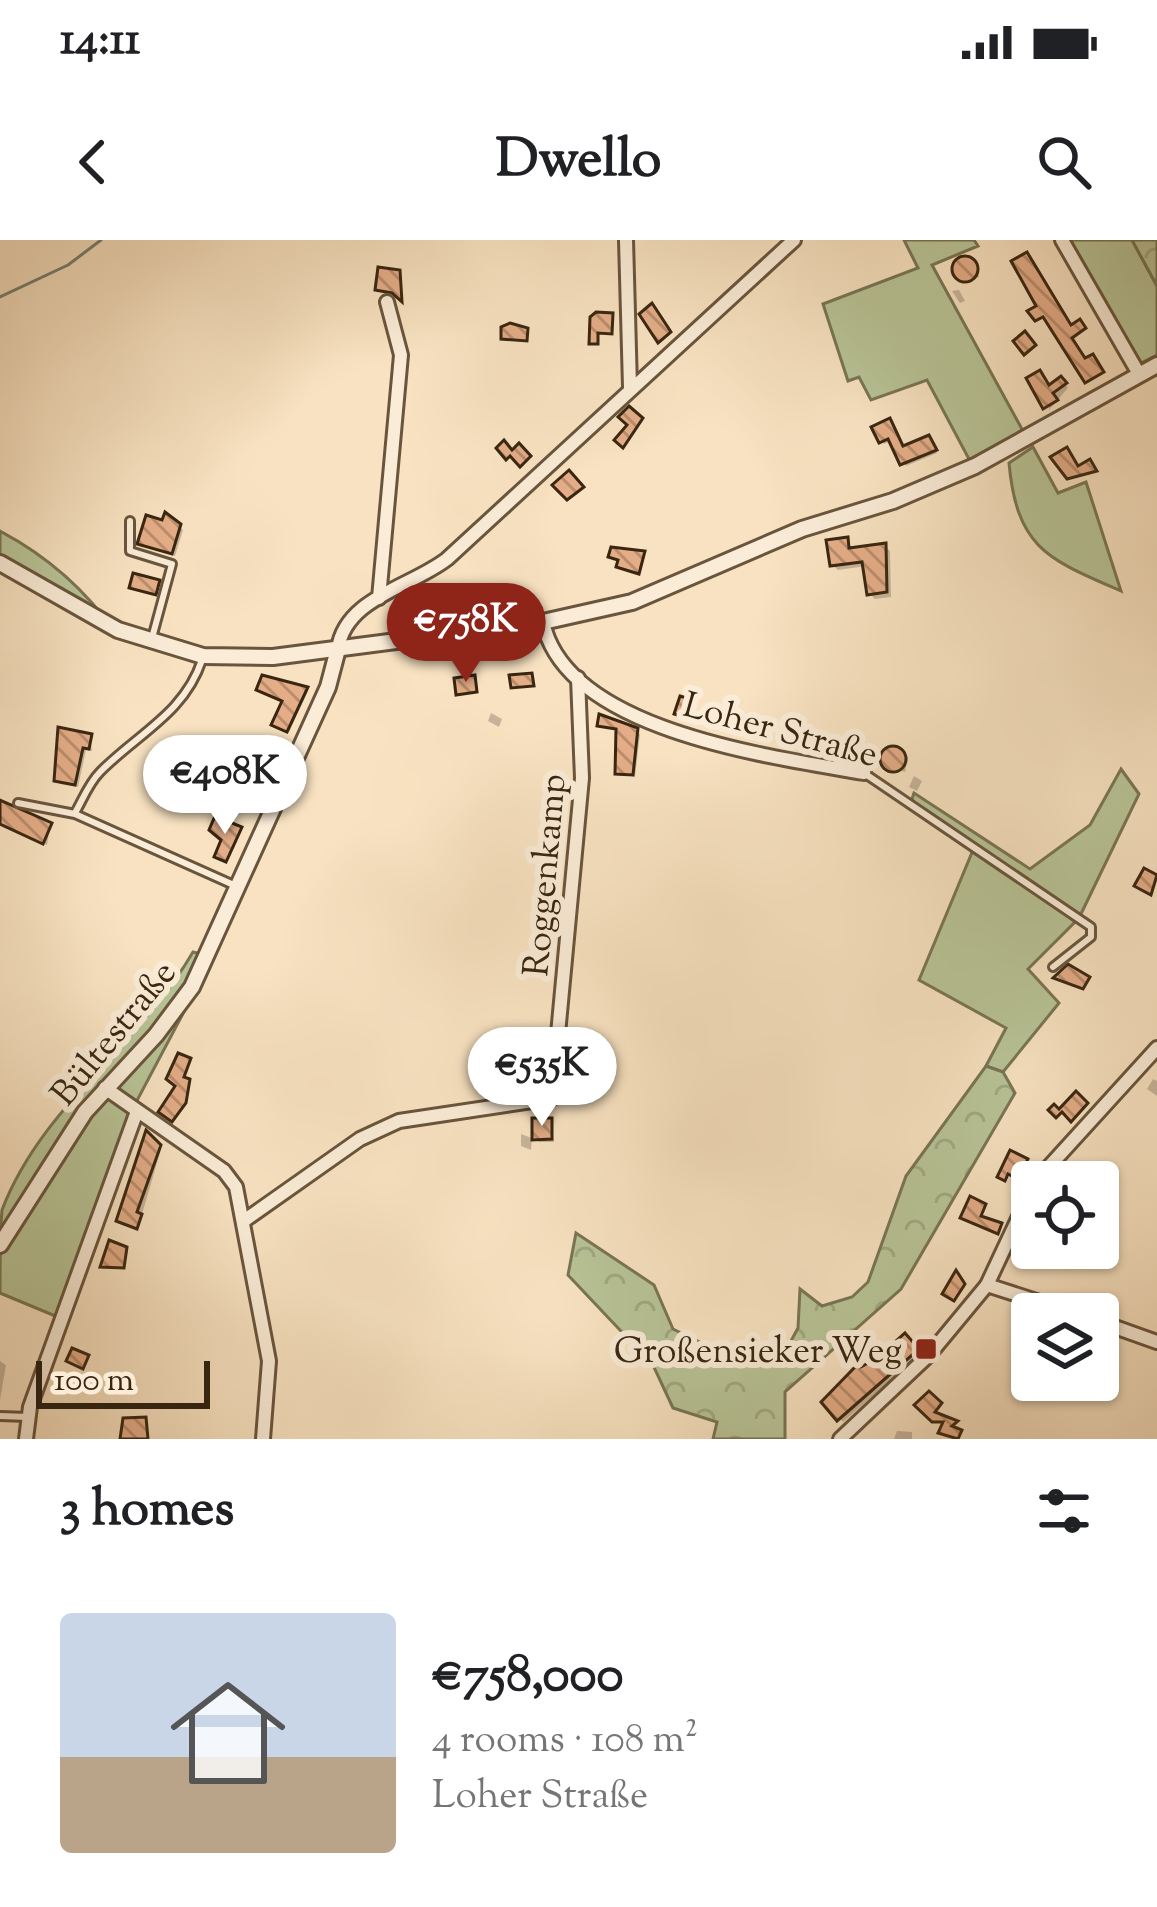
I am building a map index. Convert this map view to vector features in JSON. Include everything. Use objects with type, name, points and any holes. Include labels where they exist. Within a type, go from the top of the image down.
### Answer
[{"type":"street","points":[[626,240],[630,387]]},
{"type":"street","points":[[338,649],[344,623],[447,559],[794,240]]},
{"type":"street","points":[[1063,240],[1139,374]]},
{"type":"street","points":[[379,598],[401,355],[387,302]]},
{"type":"street","points":[[0,563],[118,630],[203,656],[338,649],[543,622],[632,602],[802,529],[893,501],[975,466],[1157,365]]},
{"type":"street","name":"Loher Straße","points":[[543,622],[550,643],[578,678],[680,736],[864,773]]},
{"type":"street","name":"Bültestraße","points":[[0,1245],[63,1142],[192,987],[328,687],[338,649]]},
{"type":"street","name":"Roggenkamp","points":[[245,1220],[360,1139],[399,1121],[552,1097],[582,778],[578,678]]},
{"type":"street","points":[[1056,1161],[1157,1048]]},
{"type":"street","points":[[105,1088],[224,1171],[236,1187],[269,1361],[263,1439]]},
{"type":"street","points":[[26,1439],[28,1417],[136,1114]]},
{"type":"street","points":[[840,1439],[929,1355],[987,1285],[1011,1234]]},
{"type":"street","points":[[987,1285],[1012,1293]]},
{"type":"street","points":[[1119,1329],[1157,1342]]},
{"type":"lane","points":[[130,521],[130,551],[172,564],[151,642]]},
{"type":"lane","points":[[75,814],[96,776],[157,729],[194,681],[203,656]]},
{"type":"lane","name":"Loher Straße","points":[[864,773],[1091,927],[1091,937],[1053,967]]},
{"type":"lane","points":[[18,803],[75,814],[239,887]]},
{"type":"lane","points":[[0,1415],[28,1417]]},
{"type":"green space","points":[[904,240],[974,240],[978,246],[932,265],[1023,431],[970,461],[927,380],[871,400],[859,377],[848,381],[823,304],[918,268]]},
{"type":"green space","points":[[1067,240],[1132,240],[1157,286],[1157,355],[1137,365]]},
{"type":"green space","points":[[1132,240],[1157,240],[1157,286]]},
{"type":"green space","points":[[1033,447],[1058,493],[1086,482],[1121,591],[1056,559],[1029,533],[1013,492],[1009,463]]},
{"type":"green space","points":[[0,531],[65,576],[118,635],[0,569]]},
{"type":"green space","points":[[1121,769],[1139,794],[1079,918],[1028,969],[1059,1003],[1003,1072],[986,1066],[1006,1028],[919,980],[973,850],[909,808],[914,793],[1030,869],[1090,825]]},
{"type":"green space","points":[[193,952],[213,957],[133,1108],[60,1318],[0,1293],[2,1210],[19,1173],[65,1108],[146,1017]]},
{"type":"green space","points":[[986,1066],[1003,1072],[1015,1093],[901,1289],[785,1392],[785,1439],[713,1439],[717,1422],[673,1408],[653,1365],[568,1275],[576,1233],[654,1285],[673,1329],[716,1350],[762,1356],[791,1341],[798,1328],[800,1289],[822,1306],[852,1297],[868,1282],[906,1176]]},
{"type":"building","points":[[1027,252],[1071,325],[1080,319],[1086,328],[1072,338],[1085,358],[1093,354],[1104,372],[1085,383],[1043,317],[1035,321],[1027,311],[1036,306],[1011,261]]},
{"type":"building","points":[[965,256],[978,269],[965,282],[952,269]]},
{"type":"building","points":[[378,267],[400,270],[402,302],[392,293],[375,290]]},
{"type":"building","points":[[652,303],[671,332],[658,343],[639,314]]},
{"type":"building","points":[[596,312],[613,313],[612,334],[598,333],[598,344],[589,344],[590,317]]},
{"type":"building","points":[[510,323],[528,328],[527,341],[501,339],[501,327]]},
{"type":"building","points":[[1025,331],[1036,345],[1024,355],[1013,341]]},
{"type":"building","points":[[1040,370],[1049,385],[1061,376],[1067,383],[1053,393],[1058,400],[1043,409],[1026,378]]},
{"type":"building","points":[[629,406],[643,418],[623,448],[614,440],[627,425],[618,417]]},
{"type":"building","points":[[890,418],[903,446],[929,435],[937,450],[900,465],[888,439],[879,443],[871,427]]},
{"type":"building","points":[[504,440],[512,450],[519,443],[531,456],[520,467],[496,448]]},
{"type":"building","points":[[1067,447],[1078,466],[1090,459],[1097,471],[1067,479],[1050,457]]},
{"type":"building","points":[[569,470],[584,487],[567,500],[552,485]]},
{"type":"building","points":[[165,512],[181,524],[172,554],[137,544],[146,515],[162,520]]},
{"type":"building","points":[[848,537],[849,548],[886,543],[887,592],[867,595],[862,562],[830,566],[826,540]]},
{"type":"building","points":[[611,547],[645,551],[639,574],[616,567],[618,560],[608,557]]},
{"type":"building","points":[[133,573],[160,580],[156,595],[129,588]]},
{"type":"building","points":[[532,673],[534,686],[511,688],[509,675]]},
{"type":"building","points":[[262,675],[308,687],[287,732],[271,725],[282,701],[256,690]]},
{"type":"building","points":[[475,675],[477,692],[456,695],[454,678]]},
{"type":"building","points":[[680,696],[693,700],[687,718],[674,714]]},
{"type":"building","points":[[599,714],[638,728],[633,775],[615,774],[616,729],[597,726]]},
{"type":"building","points":[[58,727],[92,734],[89,749],[83,748],[75,785],[54,781]]},
{"type":"building","points":[[893,746],[906,759],[893,772],[880,759]]},
{"type":"building","points":[[0,800],[52,823],[43,844],[0,824]]},
{"type":"building","points":[[215,816],[242,827],[226,862],[214,857],[221,840],[209,830]]},
{"type":"building","points":[[1144,868],[1157,875],[1151,895],[1134,886]]},
{"type":"building","points":[[1068,964],[1090,977],[1083,989],[1053,978]]},
{"type":"building","points":[[178,1053],[191,1058],[184,1077],[190,1079],[186,1103],[172,1122],[158,1112],[175,1086],[166,1079]]},
{"type":"building","points":[[1076,1091],[1088,1103],[1071,1122],[1062,1112],[1056,1118],[1048,1110],[1054,1104],[1059,1109]]},
{"type":"building","points":[[532,1118],[552,1118],[552,1139],[532,1140]]},
{"type":"building","points":[[146,1130],[161,1145],[137,1212],[142,1214],[137,1229],[116,1221]]},
{"type":"building","points":[[1010,1150],[1028,1159],[1011,1161],[1011,1176],[1005,1181],[997,1177]]},
{"type":"building","points":[[970,1196],[986,1204],[981,1216],[1002,1223],[998,1234],[960,1218]]},
{"type":"building","points":[[109,1240],[127,1247],[124,1268],[100,1267]]},
{"type":"building","points":[[956,1270],[965,1284],[954,1301],[942,1294]]},
{"type":"building","points":[[905,1333],[919,1349],[837,1421],[821,1402],[858,1364],[861,1367],[877,1358]]},
{"type":"building","points":[[72,1348],[89,1355],[83,1369],[66,1361]]},
{"type":"building","points":[[929,1391],[942,1403],[935,1412],[958,1421],[952,1426],[962,1430],[958,1439],[938,1433],[943,1422],[932,1422],[914,1405]]},
{"type":"building","points":[[146,1417],[148,1439],[120,1439],[123,1418]]},
{"type":"waterway","points":[[0,297],[68,265],[101,240]]},
{"type":"place","name":"Großensieker Weg","points":[[926,1349]]}]
